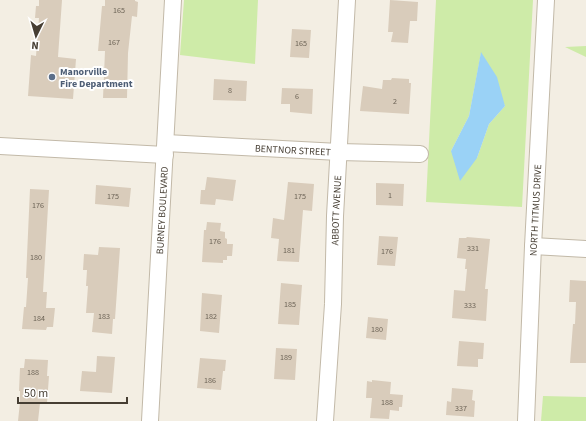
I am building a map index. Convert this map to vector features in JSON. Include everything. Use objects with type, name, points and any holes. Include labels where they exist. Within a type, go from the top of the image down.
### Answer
[{"type":"street","name":"BURNEY BOULEVARD","points":[[150,421],[173,0]]},
{"type":"street","name":"ABBOTT AVENUE","points":[[325,421],[346,0]]},
{"type":"street","name":"NORTH TITMUS DRIVE","points":[[526,421],[533,246],[546,0]]},
{"type":"street","name":"BENTNOR STREET","points":[[0,146],[420,154]]},
{"type":"street","points":[[533,246],[586,249]]},
{"type":"green space","points":[[184,0],[258,0],[255,64],[180,55]]},
{"type":"green space","points":[[436,0],[533,0],[522,207],[426,202]],"holes":[[[481,53],[505,106],[489,124],[477,158],[451,151],[469,116]]]},
{"type":"green space","points":[[586,46],[586,57],[565,47]]},
{"type":"green space","points":[[543,396],[586,397],[586,421],[541,421]]},
{"type":"water","points":[[481,52],[497,77],[505,106],[489,124],[477,158],[460,181],[451,151],[469,116]]},
{"type":"building","points":[[39,0],[62,0],[58,57],[76,59],[73,99],[28,96],[31,55],[36,56],[39,18],[35,18],[36,6],[39,6]]},
{"type":"building","points":[[105,0],[135,0],[138,2],[137,17],[132,16],[128,53],[127,98],[103,98],[105,51],[98,51],[102,6],[105,6]]},
{"type":"building","points":[[390,0],[418,2],[417,21],[410,21],[408,43],[391,42],[393,32],[388,32]]},
{"type":"building","points":[[292,29],[311,30],[309,58],[290,57]]},
{"type":"building","points":[[392,78],[409,79],[409,83],[411,83],[409,114],[360,111],[363,86],[382,89],[383,80],[391,80]]},
{"type":"building","points":[[214,79],[247,81],[246,101],[213,100]]},
{"type":"building","points":[[282,88],[313,89],[312,114],[290,112],[290,104],[281,104]]},
{"type":"building","points":[[207,177],[236,180],[233,201],[216,199],[215,205],[200,204],[201,190],[205,190]]},
{"type":"building","points":[[288,182],[314,184],[312,211],[303,210],[299,262],[277,261],[279,239],[271,238],[273,218],[284,220]]},
{"type":"building","points":[[376,183],[404,184],[403,206],[376,205]]},
{"type":"building","points":[[96,185],[131,188],[129,207],[95,204]]},
{"type":"building","points":[[30,189],[49,190],[43,292],[47,292],[46,308],[55,308],[53,327],[47,327],[46,330],[22,329],[24,307],[26,307],[28,278],[26,278]]},
{"type":"building","points":[[207,222],[221,223],[220,231],[225,232],[227,244],[233,244],[232,256],[227,256],[227,260],[223,260],[223,263],[202,262],[204,230],[206,230]]},
{"type":"building","points":[[379,236],[398,237],[395,266],[377,265]]},
{"type":"building","points":[[467,237],[490,239],[485,289],[488,289],[486,321],[452,318],[454,290],[465,291],[467,269],[465,269],[466,259],[457,258],[459,238]]},
{"type":"building","points":[[99,247],[120,248],[115,319],[113,319],[112,334],[92,332],[94,313],[86,313],[88,286],[86,286],[87,270],[83,270],[84,254],[98,255]]},
{"type":"building","points":[[570,280],[586,281],[586,363],[570,363],[576,302],[569,302]]},
{"type":"building","points":[[281,283],[302,285],[299,325],[278,324]]},
{"type":"building","points":[[202,293],[222,295],[219,333],[200,331]]},
{"type":"building","points":[[368,317],[388,319],[386,340],[366,338]]},
{"type":"building","points":[[459,341],[484,343],[483,359],[478,359],[478,367],[457,366]]},
{"type":"building","points":[[276,348],[297,349],[295,380],[274,379]]},
{"type":"building","points":[[97,356],[115,357],[112,393],[80,391],[82,371],[96,372]]},
{"type":"building","points":[[200,358],[226,360],[221,390],[197,388]]},
{"type":"building","points":[[25,359],[48,360],[47,376],[49,376],[47,403],[40,403],[38,421],[18,421],[20,402],[20,368],[24,368]]},
{"type":"building","points":[[372,380],[391,382],[390,394],[403,395],[402,407],[399,407],[399,411],[390,410],[389,419],[370,418],[372,398],[366,398],[367,381],[372,382]]},
{"type":"building","points":[[452,388],[473,390],[472,400],[475,401],[474,417],[446,415],[447,401],[451,402]]},
{"type":"place","name":"Manorville Fire Department","points":[[52,77]]}]
